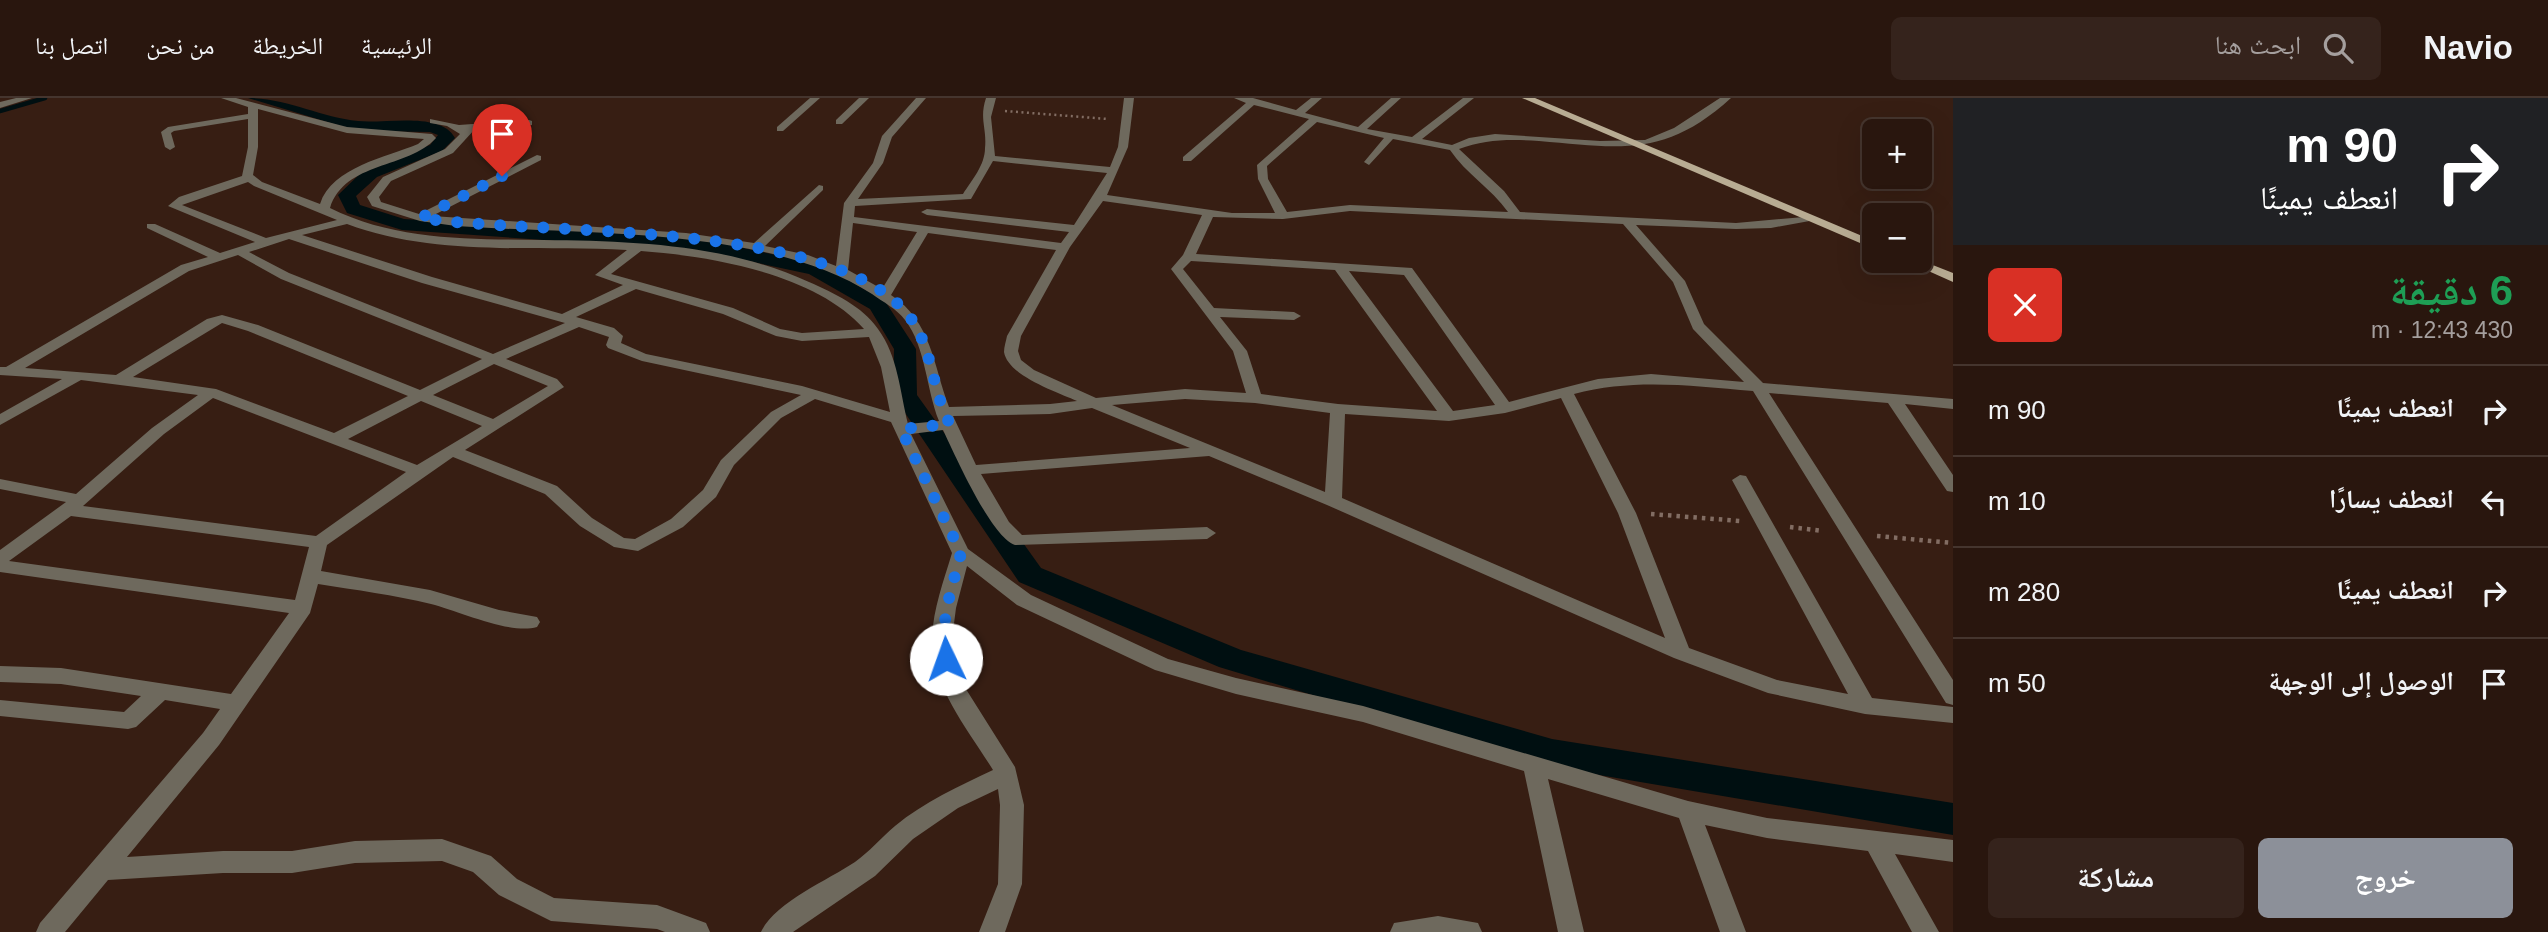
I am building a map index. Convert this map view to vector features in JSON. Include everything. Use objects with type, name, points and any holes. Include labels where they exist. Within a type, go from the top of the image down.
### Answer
[{"type":"main road","points":[[1527,98],[1862,240]]},
{"type":"main road","points":[[1932,269],[1953,278]]},
{"type":"street","points":[[0,106],[27,98]]},
{"type":"street","points":[[226,98],[252,113]]},
{"type":"street","points":[[780,129],[815,98]]},
{"type":"street","points":[[839,122],[864,98]]},
{"type":"street","points":[[842,269],[849,203],[878,163],[887,135],[921,98]]},
{"type":"street","points":[[849,203],[967,197],[989,158],[989,139],[984,121],[992,98]]},
{"type":"street","points":[[1129,98],[1123,146],[1114,171],[1100,197],[1075,229],[1026,311],[1010,351],[1015,362],[1029,373],[1098,405],[1333,500],[1681,653],[1775,688],[1865,706],[1953,715]]},
{"type":"street","points":[[1299,113],[1317,98]]},
{"type":"street","points":[[1360,130],[1396,98]]},
{"type":"street","points":[[1413,141],[1469,98]]},
{"type":"street","points":[[1187,159],[1247,99],[1360,130],[1453,148],[1471,141],[1511,139],[1637,144],[1665,136],[1726,98]]},
{"type":"street","points":[[248,178],[248,162],[253,147],[252,113]]},
{"type":"street","points":[[170,147],[168,130],[252,113],[290,114],[357,132],[421,133],[431,138],[417,148],[350,177],[330,193],[324,209]]},
{"type":"street","points":[[1283,216],[1263,179],[1262,165],[1316,118]]},
{"type":"street","points":[[433,121],[465,129],[529,124]]},
{"type":"street","points":[[465,129],[449,151],[387,179],[373,197],[376,204],[420,218],[497,227],[694,238],[755,248],[842,269],[885,295],[911,318],[927,349],[945,420],[1014,539],[1208,533]]},
{"type":"street","points":[[1369,162],[1391,136]]},
{"type":"street","points":[[1453,148],[1461,159],[1500,193],[1517,217]]},
{"type":"street","points":[[420,218],[537,158]]},
{"type":"street","points":[[989,158],[1114,171]]},
{"type":"street","points":[[265,242],[174,206],[183,199],[248,178],[347,221],[429,240],[638,247],[740,262],[775,272],[803,283],[862,316],[874,332],[903,425],[961,553],[1024,600],[1162,665],[1236,686],[1363,714],[1688,811],[1767,828],[1953,851]]},
{"type":"street","points":[[755,248],[818,188]]},
{"type":"street","points":[[1100,197],[1209,213],[1283,216],[1350,208],[1754,226],[1811,218]]},
{"type":"street","points":[[927,212],[1075,229]]},
{"type":"street","points":[[1209,213],[1188,257],[1177,269],[1240,351],[1255,398]]},
{"type":"street","points":[[846,219],[1064,247]]},
{"type":"street","points":[[3,372],[185,268],[237,250],[347,221]]},
{"type":"street","points":[[1626,221],[1679,281],[1698,326],[1758,387],[1953,697]]},
{"type":"street","points":[[151,226],[217,256]]},
{"type":"street","points":[[885,295],[925,229]]},
{"type":"street","points":[[289,235],[427,280],[609,331],[616,336],[613,345],[619,350],[813,394],[903,425],[1098,405],[1138,397],[1185,394],[1255,398],[1338,409],[1449,416],[1505,408],[1598,383],[1651,378],[1953,404]]},
{"type":"street","points":[[638,247],[601,275],[728,311],[776,332],[802,337],[874,332]]},
{"type":"street","points":[[49,932],[211,739],[303,608],[319,542],[418,471],[557,387],[552,382],[495,358],[285,276],[237,250]]},
{"type":"street","points":[[1188,257],[1408,271],[1505,408]]},
{"type":"street","points":[[1340,268],[1449,416]]},
{"type":"street","points":[[335,439],[571,320],[634,285]]},
{"type":"street","points":[[1210,312],[1294,316]]},
{"type":"street","points":[[120,379],[212,322],[222,319],[253,328],[494,425]]},
{"type":"street","points":[[3,372],[79,375],[211,392],[418,471]]},
{"type":"street","points":[[0,421],[79,375]]},
{"type":"street","points":[[1565,391],[1626,513],[1681,653]]},
{"type":"street","points":[[0,559],[74,505],[158,431],[211,392]]},
{"type":"street","points":[[451,450],[551,490],[586,522],[620,544],[638,545],[677,523],[710,493],[727,463],[776,415],[813,394]]},
{"type":"street","points":[[1894,400],[1953,486]]},
{"type":"street","points":[[1333,500],[1338,409]]},
{"type":"street","points":[[974,470],[1210,451]]},
{"type":"street","points":[[1740,480],[1865,706]]},
{"type":"street","points":[[0,484],[74,505],[319,542]]},
{"type":"street","points":[[961,553],[946,608],[942,639],[949,679],[1007,774],[1012,805],[1010,884],[992,932]]},
{"type":"street","points":[[0,565],[303,608]]},
{"type":"street","points":[[311,576],[430,597],[499,617],[530,622]]},
{"type":"street","points":[[0,674],[61,676],[236,703]]},
{"type":"street","points":[[0,708],[128,722],[159,692]]},
{"type":"street","points":[[1534,765],[1571,932]]},
{"type":"street","points":[[775,932],[797,912],[866,869],[905,832],[939,809],[1007,774]]},
{"type":"street","points":[[1688,811],[1733,932]]},
{"type":"street","points":[[1876,843],[1926,932]]},
{"type":"street","points":[[100,870],[223,862],[292,862],[355,852],[442,850],[482,864],[508,887],[551,909],[657,917],[698,932]]},
{"type":"street","points":[[1403,932],[1437,928],[1469,932]]},
{"type":"path","points":[[986,109],[1127,121]]},
{"type":"waterway","points":[[0,111],[45,98]]},
{"type":"waterway","points":[[255,98],[357,126],[433,127],[444,132],[447,138],[436,148],[371,173],[347,195],[353,209],[402,224],[702,245],[815,269],[878,305],[905,349],[905,395],[1030,575],[1231,659],[1552,753],[1953,819]]},
{"type":"route","points":[[502,176],[420,218],[497,227],[694,238],[788,254],[842,269],[864,280],[911,318],[927,349],[936,391],[950,424],[901,429],[961,553],[946,608],[942,639],[946,659]]}]
